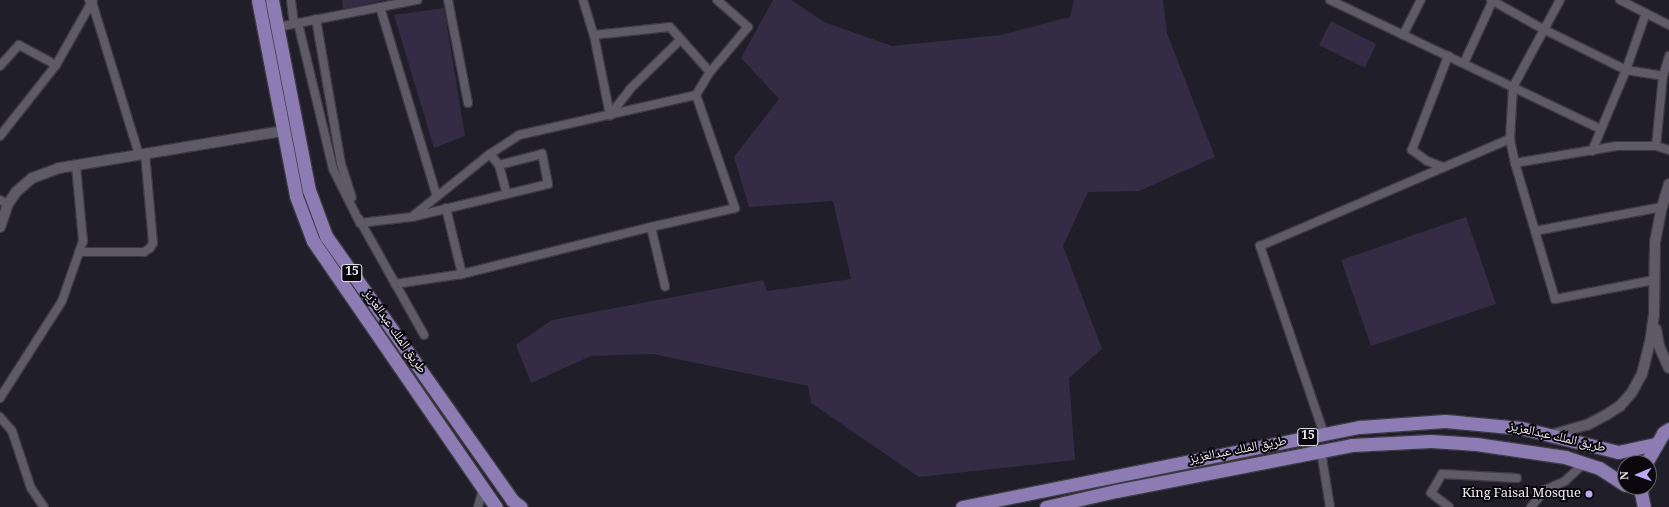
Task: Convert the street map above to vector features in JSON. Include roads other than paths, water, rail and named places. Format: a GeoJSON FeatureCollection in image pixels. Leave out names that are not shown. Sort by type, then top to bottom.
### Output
{"type":"FeatureCollection","features":[{"type":"Feature","properties":{"kind":"highway","name":"طريق الملك عبدالعزيز"},"geometry":{"type":"LineString","coordinates":[[258,0],[296,196],[313,241],[496,507]]}},
{"type":"Feature","properties":{"kind":"highway","name":"طريق الملك عبدالعزيز"},"geometry":{"type":"LineString","coordinates":[[272,0],[309,190],[326,236],[512,500],[521,507]]}},
{"type":"Feature","properties":{"kind":"highway","name":"طريق الملك عبدالعزيز"},"geometry":{"type":"LineString","coordinates":[[962,507],[1360,427],[1445,420],[1521,428],[1618,452],[1656,444]]}},
{"type":"Feature","properties":{"kind":"highway"},"geometry":{"type":"LineString","coordinates":[[1650,455],[1663,433],[1669,429]]}},
{"type":"Feature","properties":{"kind":"highway","name":"طريق الملك عبدالعزيز"},"geometry":{"type":"LineString","coordinates":[[1046,507],[1116,491],[1352,445],[1431,441],[1521,449],[1565,457],[1599,468],[1617,480]]}},
{"type":"Feature","properties":{"kind":"street"},"geometry":{"type":"LineString","coordinates":[[290,0],[333,169],[360,223],[424,335]]}},
{"type":"Feature","properties":{"kind":"street"},"geometry":{"type":"LineString","coordinates":[[278,27],[418,0]]}},
{"type":"Feature","properties":{"kind":"street"},"geometry":{"type":"LineString","coordinates":[[448,0],[468,103]]}},
{"type":"Feature","properties":{"kind":"street"},"geometry":{"type":"LineString","coordinates":[[582,0],[594,34],[610,115]]}},
{"type":"Feature","properties":{"kind":"street"},"geometry":{"type":"LineString","coordinates":[[412,217],[490,154],[519,135],[696,95],[710,72],[748,27],[717,0]]}},
{"type":"Feature","properties":{"kind":"street"},"geometry":{"type":"LineString","coordinates":[[1330,0],[1601,129]]}},
{"type":"Feature","properties":{"kind":"street"},"geometry":{"type":"LineString","coordinates":[[1403,34],[1421,0]]}},
{"type":"Feature","properties":{"kind":"street"},"geometry":{"type":"LineString","coordinates":[[1464,63],[1492,0],[1543,29],[1626,70],[1663,76]]}},
{"type":"Feature","properties":{"kind":"street"},"geometry":{"type":"LineString","coordinates":[[1560,0],[1513,87],[1510,139],[1515,162],[1555,299],[1654,280]]}},
{"type":"Feature","properties":{"kind":"street"},"geometry":{"type":"LineString","coordinates":[[1620,0],[1669,25]]}},
{"type":"Feature","properties":{"kind":"street"},"geometry":{"type":"LineString","coordinates":[[0,136],[56,64],[91,1]]}},
{"type":"Feature","properties":{"kind":"street"},"geometry":{"type":"LineString","coordinates":[[79,252],[144,252],[150,248],[153,243],[142,154],[91,1]]}},
{"type":"Feature","properties":{"kind":"street"},"geometry":{"type":"LineString","coordinates":[[380,7],[437,197]]}},
{"type":"Feature","properties":{"kind":"street"},"geometry":{"type":"LineString","coordinates":[[1592,151],[1626,70],[1646,13]]}},
{"type":"Feature","properties":{"kind":"street"},"geometry":{"type":"LineString","coordinates":[[316,19],[341,164],[360,223]]}},
{"type":"Feature","properties":{"kind":"street"},"geometry":{"type":"LineString","coordinates":[[594,34],[670,27],[710,72]]}},
{"type":"Feature","properties":{"kind":"street"},"geometry":{"type":"LineString","coordinates":[[610,115],[630,89],[681,39]]}},
{"type":"Feature","properties":{"kind":"street"},"geometry":{"type":"LineString","coordinates":[[0,66],[19,45],[56,64]]}},
{"type":"Feature","properties":{"kind":"street"},"geometry":{"type":"LineString","coordinates":[[1443,167],[1427,161],[1412,150],[1448,56]]}},
{"type":"Feature","properties":{"kind":"street"},"geometry":{"type":"LineString","coordinates":[[1656,146],[1663,76],[1669,56]]}},
{"type":"Feature","properties":{"kind":"street"},"geometry":{"type":"LineString","coordinates":[[395,284],[462,274],[651,227],[735,208],[696,95]]}},
{"type":"Feature","properties":{"kind":"street"},"geometry":{"type":"LineString","coordinates":[[0,227],[4,202],[32,178],[59,168],[283,131]]}},
{"type":"Feature","properties":{"kind":"street"},"geometry":{"type":"LineString","coordinates":[[1324,434],[1260,246],[1510,139]]}},
{"type":"Feature","properties":{"kind":"street"},"geometry":{"type":"LineString","coordinates":[[1515,162],[1617,146],[1656,146],[1669,150]]}},
{"type":"Feature","properties":{"kind":"street"},"geometry":{"type":"LineString","coordinates":[[490,154],[499,165],[507,194]]}},
{"type":"Feature","properties":{"kind":"street"},"geometry":{"type":"LineString","coordinates":[[360,223],[412,217],[548,184],[542,154],[499,165]]}},
{"type":"Feature","properties":{"kind":"street"},"geometry":{"type":"LineString","coordinates":[[0,398],[62,301],[83,240],[76,166]]}},
{"type":"Feature","properties":{"kind":"street"},"geometry":{"type":"LineString","coordinates":[[1669,184],[1662,207],[1655,242],[1654,280],[1654,315],[1658,346],[1669,368]]}},
{"type":"Feature","properties":{"kind":"street"},"geometry":{"type":"LineString","coordinates":[[1535,231],[1662,207]]}},
{"type":"Feature","properties":{"kind":"street"},"geometry":{"type":"LineString","coordinates":[[446,208],[462,274]]}},
{"type":"Feature","properties":{"kind":"street"},"geometry":{"type":"LineString","coordinates":[[651,227],[665,286]]}},
{"type":"Feature","properties":{"kind":"street"},"geometry":{"type":"LineString","coordinates":[[1551,435],[1587,425],[1620,406],[1632,392],[1644,366],[1650,343],[1654,315]]}},
{"type":"Feature","properties":{"kind":"street"},"geometry":{"type":"LineString","coordinates":[[0,417],[12,431],[31,488],[40,505]]}},
{"type":"Feature","properties":{"kind":"street"},"geometry":{"type":"LineString","coordinates":[[1321,451],[1330,507]]}},
{"type":"Feature","properties":{"kind":"street"},"geometry":{"type":"LineString","coordinates":[[1531,507],[1545,490],[1565,481],[1584,463]]}},
{"type":"Feature","properties":{"kind":"street"},"geometry":{"type":"LineString","coordinates":[[1449,507],[1431,493],[1442,474],[1517,478]]}},
{"type":"Feature","properties":{"kind":"street"},"geometry":{"type":"LineString","coordinates":[[478,507],[483,489]]}},
{"type":"Feature","properties":{"kind":"place","name":"King Faisal Mosque"},"geometry":{"type":"Point","coordinates":[1589,494]}}]}
